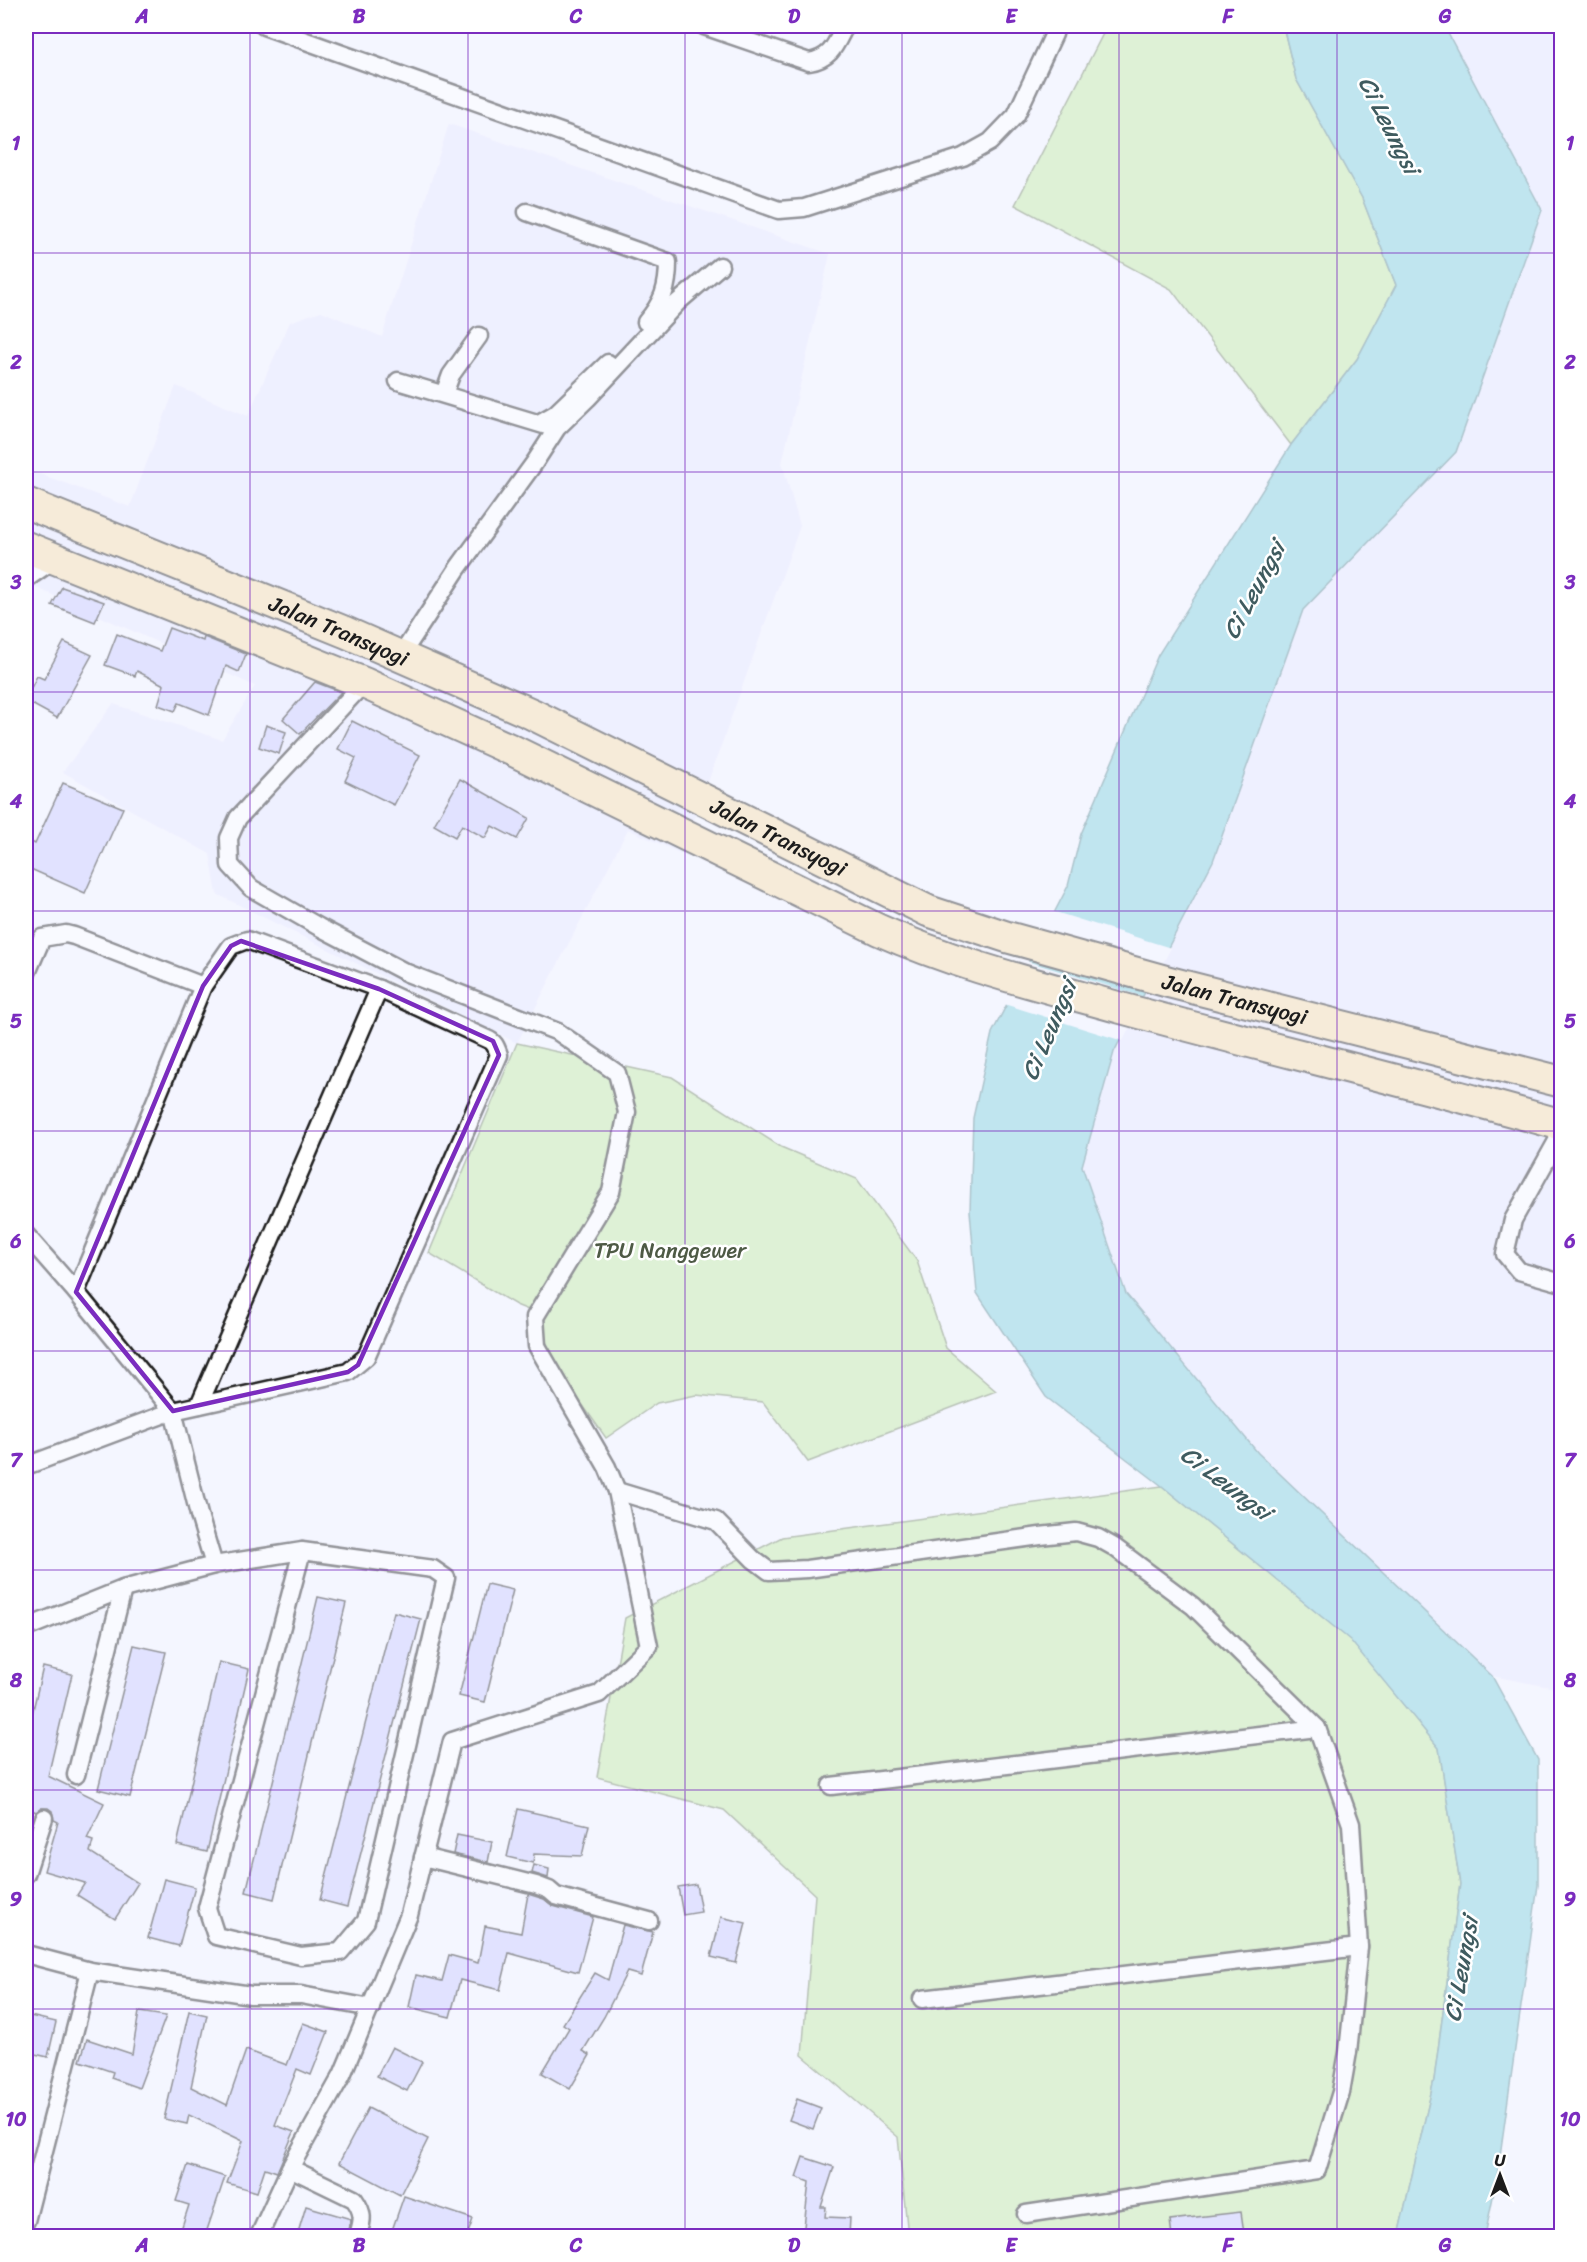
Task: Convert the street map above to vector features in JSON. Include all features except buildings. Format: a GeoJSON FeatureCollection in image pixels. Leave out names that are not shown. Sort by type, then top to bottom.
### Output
{"type":"FeatureCollection","features":[{"type":"Feature","properties":{"kind":"highway","name":"Jalan Transyogi"},"geometry":{"type":"LineString","coordinates":[[26,503],[345,632],[532,714],[928,911],[1007,937],[1169,982],[1562,1082]]}},
{"type":"Feature","properties":{"kind":"highway","name":"Jalan Transyogi"},"geometry":{"type":"LineString","coordinates":[[26,547],[364,683],[514,751],[923,950],[988,971],[1562,1125]]}},
{"type":"Feature","properties":{"kind":"street"},"geometry":{"type":"LineString","coordinates":[[264,26],[779,210],[804,208],[963,157],[990,142],[1016,115],[1056,26]]}},
{"type":"Feature","properties":{"kind":"street"},"geometry":{"type":"LineString","coordinates":[[704,26],[809,62],[829,55],[845,26]]}},
{"type":"Feature","properties":{"kind":"street"},"geometry":{"type":"LineString","coordinates":[[527,212],[668,262],[668,283],[659,307],[630,342],[555,414],[539,423]]}},
{"type":"Feature","properties":{"kind":"street"},"geometry":{"type":"LineString","coordinates":[[400,657],[458,568],[557,428],[678,302],[720,266]]}},
{"type":"Feature","properties":{"kind":"street"},"geometry":{"type":"LineString","coordinates":[[444,394],[451,375],[479,336]]}},
{"type":"Feature","properties":{"kind":"street"},"geometry":{"type":"LineString","coordinates":[[398,381],[557,428]]}},
{"type":"Feature","properties":{"kind":"street"},"geometry":{"type":"LineString","coordinates":[[26,579],[55,559]]}},
{"type":"Feature","properties":{"kind":"street"},"geometry":{"type":"LineString","coordinates":[[259,2236],[290,2168],[342,2075],[409,1915],[452,1741],[599,1694],[649,1646],[617,1491],[607,1467],[537,1346],[535,1317],[611,1192],[627,1112],[617,1073],[558,1032],[406,973],[329,932],[251,888],[230,865],[229,838],[238,818],[364,683]]}},
{"type":"Feature","properties":{"kind":"street"},"geometry":{"type":"LineString","coordinates":[[26,975],[42,938],[66,934],[203,986]]}},
{"type":"Feature","properties":{"kind":"street"},"geometry":{"type":"LineString","coordinates":[[26,1466],[173,1411],[348,1372],[366,1357],[499,1055],[493,1041],[379,989],[247,940],[231,946],[203,986],[76,1292]]}},
{"type":"Feature","properties":{"kind":"street"},"geometry":{"type":"LineString","coordinates":[[199,1405],[379,989]]}},
{"type":"Feature","properties":{"kind":"street"},"geometry":{"type":"LineString","coordinates":[[1562,1132],[1513,1220],[1505,1254],[1519,1271],[1562,1283]]}},
{"type":"Feature","properties":{"kind":"street"},"geometry":{"type":"LineString","coordinates":[[26,1235],[76,1292],[173,1411],[214,1565]]}},
{"type":"Feature","properties":{"kind":"street"},"geometry":{"type":"LineString","coordinates":[[617,1491],[716,1521],[753,1560],[768,1570],[807,1569],[1076,1532],[1098,1538],[1193,1606],[1317,1728],[1351,1824],[1359,1947],[1348,2052],[1341,2092],[1317,2170],[1026,2214]]}},
{"type":"Feature","properties":{"kind":"street"},"geometry":{"type":"LineString","coordinates":[[26,1628],[123,1589],[214,1565],[302,1551],[433,1569],[447,1578],[366,1921],[340,1952],[301,1956],[216,1936],[207,1908],[302,1551]]}},
{"type":"Feature","properties":{"kind":"street"},"geometry":{"type":"LineString","coordinates":[[76,1775],[123,1589]]}},
{"type":"Feature","properties":{"kind":"street"},"geometry":{"type":"LineString","coordinates":[[831,1786],[1317,1728]]}},
{"type":"Feature","properties":{"kind":"street"},"geometry":{"type":"LineString","coordinates":[[26,1874],[44,1818]]}},
{"type":"Feature","properties":{"kind":"street"},"geometry":{"type":"LineString","coordinates":[[423,1857],[536,1885],[549,1890],[556,1896],[649,1921]]}},
{"type":"Feature","properties":{"kind":"street"},"geometry":{"type":"LineString","coordinates":[[922,1999],[1359,1947]]}},
{"type":"Feature","properties":{"kind":"street"},"geometry":{"type":"LineString","coordinates":[[26,1954],[90,1971],[251,1995],[301,1995],[371,2008]]}},
{"type":"Feature","properties":{"kind":"street"},"geometry":{"type":"LineString","coordinates":[[26,2221],[90,1971]]}},
{"type":"Feature","properties":{"kind":"street"},"geometry":{"type":"LineString","coordinates":[[290,2168],[354,2199],[363,2217],[358,2235]]}},
{"type":"Feature","properties":{"kind":"highlighted area"},"geometry":{"type":"Polygon","coordinates":[[[241,941],[379,989],[493,1041],[499,1055],[358,1365],[348,1372],[173,1411],[76,1292],[203,986],[231,946],[241,941]]]}},
{"type":"Feature","properties":{"kind":"shaded area"},"geometry":{"type":"Polygon","coordinates":[[[1444,26],[1561,26],[1561,1689],[1487,1675],[1258,1453],[1126,1294],[1082,1166],[1114,1052],[1213,861],[1303,610],[1456,452],[1542,211],[1444,26]]]}},
{"type":"Feature","properties":{"kind":"shaded area"},"geometry":{"type":"Polygon","coordinates":[[[449,124],[830,254],[782,463],[800,526],[682,854],[628,829],[517,1043],[217,894],[210,854],[63,772],[113,704],[222,740],[255,686],[26,583],[26,469],[130,507],[176,386],[248,416],[290,322],[321,311],[382,337],[449,124]]]}},
{"type":"Feature","properties":{"kind":"green space"},"geometry":{"type":"Polygon","coordinates":[[[1107,26],[1283,26],[1296,79],[1362,198],[1396,285],[1357,359],[1291,445],[1171,289],[1015,205],[1107,26]]]}},
{"type":"Feature","properties":{"kind":"green space","name":"TPU Nanggewer"},"geometry":{"type":"Polygon","coordinates":[[[517,1043],[672,1077],[781,1147],[857,1179],[917,1261],[946,1348],[996,1391],[808,1462],[763,1402],[696,1395],[657,1403],[606,1438],[555,1366],[536,1313],[516,1305],[429,1253],[517,1043]]]}},
{"type":"Feature","properties":{"kind":"green space"},"geometry":{"type":"Polygon","coordinates":[[[1162,1486],[1351,1640],[1439,1748],[1460,1884],[1434,2080],[1398,2236],[908,2236],[898,2137],[802,2055],[815,1895],[724,1810],[597,1777],[625,1618],[782,1537],[1162,1486]]]}},
{"type":"Feature","properties":{"kind":"water","name":"Ci Leungsi"},"geometry":{"type":"Polygon","coordinates":[[[1283,26],[1444,26],[1542,210],[1456,452],[1303,610],[1213,861],[1114,1052],[1082,1166],[1126,1294],[1258,1453],[1492,1676],[1538,1760],[1538,1885],[1497,2177],[1485,2236],[1398,2236],[1434,2080],[1460,1884],[1439,1748],[1350,1640],[1162,1486],[1046,1397],[977,1293],[970,1211],[973,1118],[992,1033],[1068,886],[1081,834],[1158,655],[1291,445],[1357,359],[1396,285],[1362,198],[1296,79],[1283,26]]]}},
{"type":"Feature","properties":{"kind":"pier"},"geometry":{"type":"Polygon","coordinates":[[[1052,911],[1171,948],[1148,992],[1029,955],[1052,911]]]}},
{"type":"Feature","properties":{"kind":"pier"},"geometry":{"type":"Polygon","coordinates":[[[1026,961],[1145,997],[1123,1041],[1004,1004],[1026,961]]]}}]}
